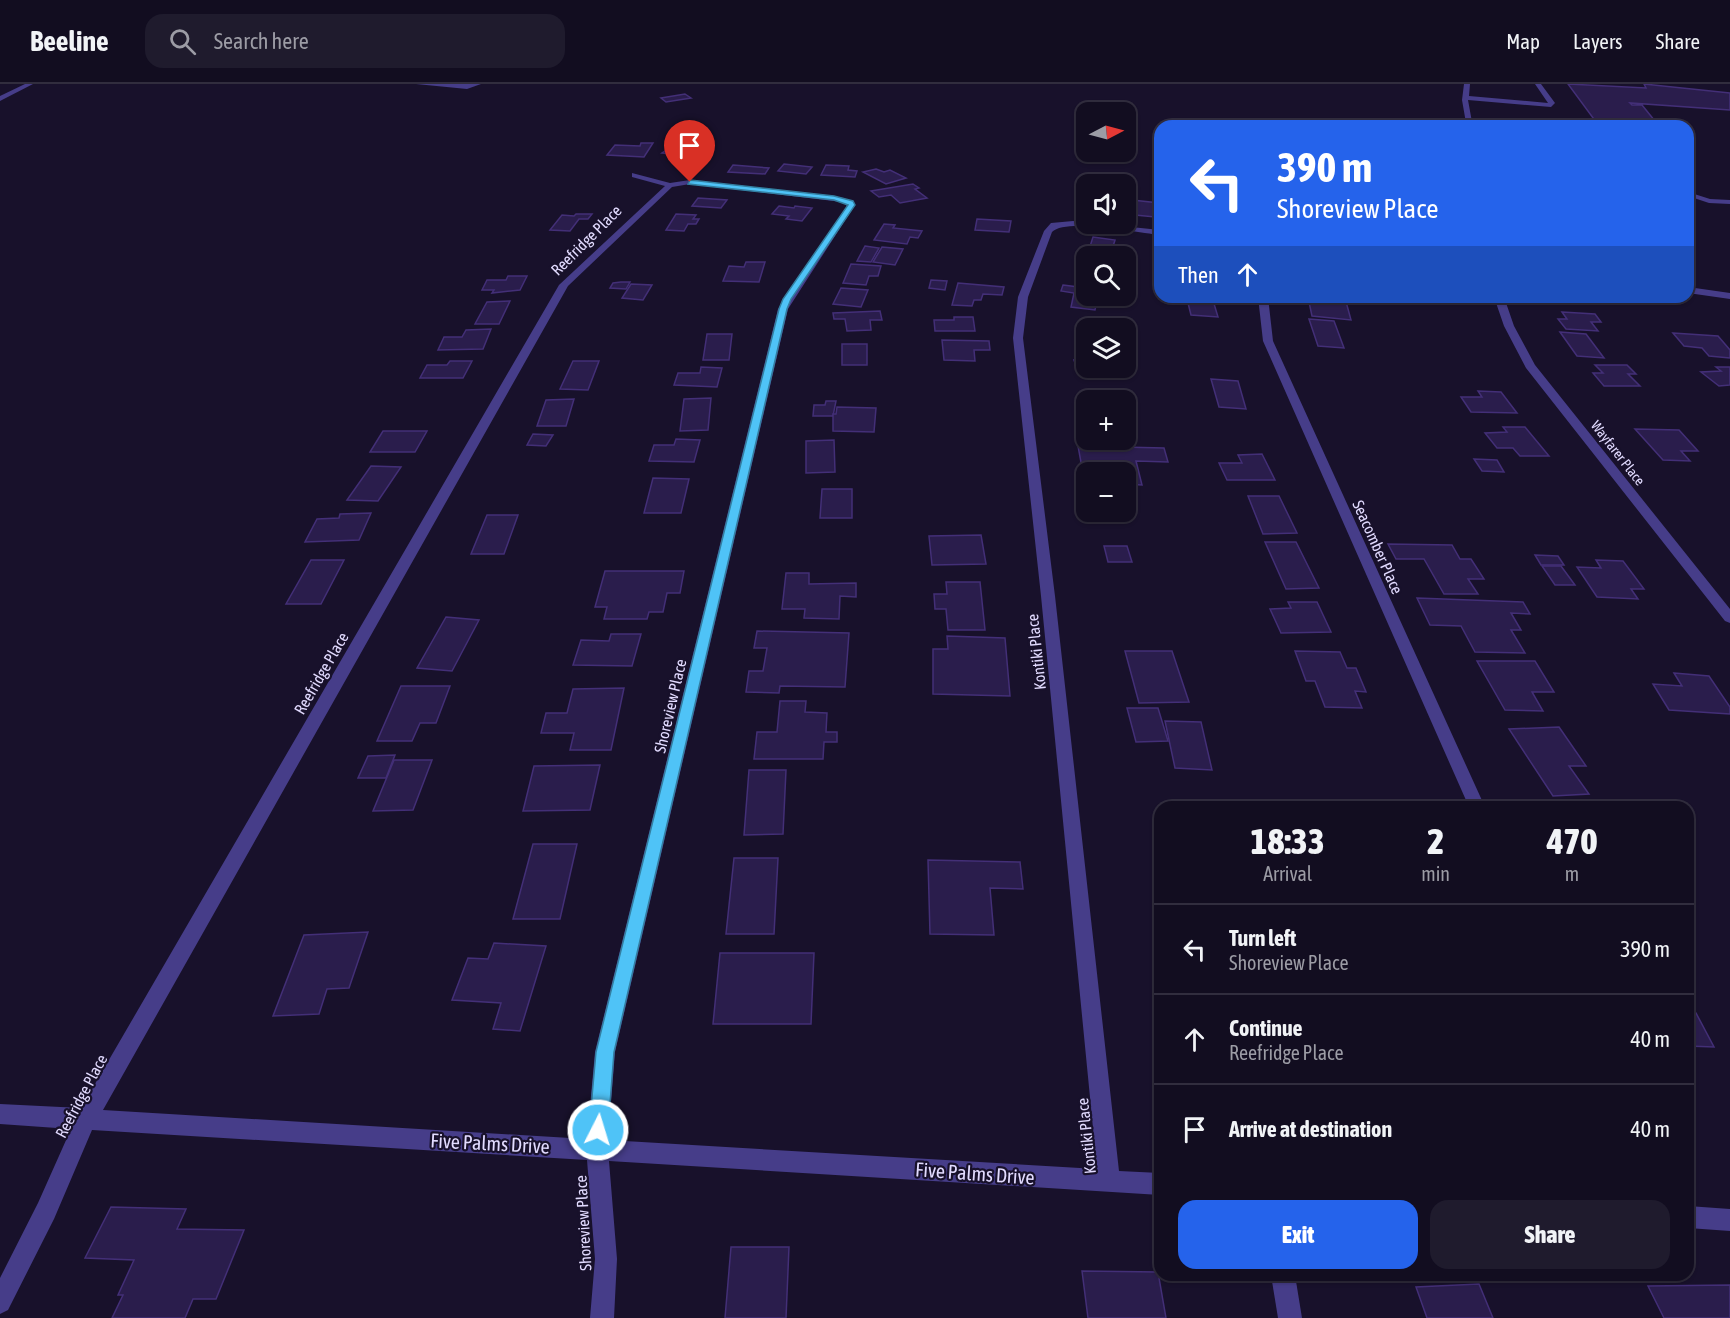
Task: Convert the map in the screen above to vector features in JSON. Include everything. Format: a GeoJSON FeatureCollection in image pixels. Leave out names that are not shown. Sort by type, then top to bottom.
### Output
{"type":"FeatureCollection","features":[{"type":"Feature","properties":{"kind":"street"},"geometry":{"type":"LineString","coordinates":[[0,99],[30,84]]}},
{"type":"Feature","properties":{"kind":"street"},"geometry":{"type":"LineString","coordinates":[[419,84],[467,87],[478,84]]}},
{"type":"Feature","properties":{"kind":"street"},"geometry":{"type":"LineString","coordinates":[[1467,84],[1465,99],[1468,120]]}},
{"type":"Feature","properties":{"kind":"street"},"geometry":{"type":"LineString","coordinates":[[1465,99],[1551,105],[1552,103],[1538,84]]}},
{"type":"Feature","properties":{"kind":"street"},"geometry":{"type":"LineString","coordinates":[[635,175],[670,185]]}},
{"type":"Feature","properties":{"kind":"street","name":"Shoreview Place"},"geometry":{"type":"LineString","coordinates":[[602,1318],[606,1259],[597,1150],[605,1052],[783,309],[787,299],[851,205],[850,202],[834,198],[772,191],[690,182],[670,185]]}},
{"type":"Feature","properties":{"kind":"street","name":"Reefridge Place"},"geometry":{"type":"LineString","coordinates":[[0,1302],[46,1211],[86,1120],[564,285],[670,185]]}},
{"type":"Feature","properties":{"kind":"street"},"geometry":{"type":"LineString","coordinates":[[1694,196],[1709,201]]}},
{"type":"Feature","properties":{"kind":"street"},"geometry":{"type":"LineString","coordinates":[[1694,200],[1730,202]]}},
{"type":"Feature","properties":{"kind":"street","name":"Kontiki Place"},"geometry":{"type":"LineString","coordinates":[[1109,1182],[1048,596],[1018,338],[1023,297],[1048,231],[1054,225],[1073,223],[1154,233]]}},
{"type":"Feature","properties":{"kind":"street"},"geometry":{"type":"LineString","coordinates":[[1694,291],[1730,296]]}},
{"type":"Feature","properties":{"kind":"street","name":"Seacomber Place"},"geometry":{"type":"LineString","coordinates":[[1264,303],[1268,341],[1474,801]]}},
{"type":"Feature","properties":{"kind":"street","name":"Wayfarer Place"},"geometry":{"type":"LineString","coordinates":[[1501,303],[1509,326],[1530,366],[1730,618]]}},
{"type":"Feature","properties":{"kind":"street","name":"Five Palms Drive"},"geometry":{"type":"LineString","coordinates":[[0,1114],[1154,1184]]}},
{"type":"Feature","properties":{"kind":"street"},"geometry":{"type":"LineString","coordinates":[[1694,1217],[1730,1220]]}},
{"type":"Feature","properties":{"kind":"street"},"geometry":{"type":"LineString","coordinates":[[1284,1281],[1290,1318]]}},
{"type":"Feature","properties":{"kind":"building"},"geometry":{"type":"Polygon","coordinates":[[[1568,84],[1646,88],[1644,84],[1730,93],[1730,110],[1630,103],[1642,105],[1654,120],[1595,120],[1568,84]]]}},
{"type":"Feature","properties":{"kind":"building"},"geometry":{"type":"Polygon","coordinates":[[[685,94],[691,98],[666,102],[661,98],[685,94]]]}},
{"type":"Feature","properties":{"kind":"building"},"geometry":{"type":"Polygon","coordinates":[[[641,143],[653,143],[644,157],[607,155],[615,145],[640,146],[641,143]]]}},
{"type":"Feature","properties":{"kind":"building"},"geometry":{"type":"Polygon","coordinates":[[[671,147],[700,148],[684,162],[672,160],[678,155],[662,153],[671,147]]]}},
{"type":"Feature","properties":{"kind":"building"},"geometry":{"type":"Polygon","coordinates":[[[784,164],[812,167],[806,174],[778,171],[784,164]]]}},
{"type":"Feature","properties":{"kind":"building"},"geometry":{"type":"Polygon","coordinates":[[[733,165],[769,168],[765,174],[728,172],[733,165]]]}},
{"type":"Feature","properties":{"kind":"building"},"geometry":{"type":"Polygon","coordinates":[[[826,165],[849,166],[848,170],[857,171],[855,177],[821,175],[826,165]]]}},
{"type":"Feature","properties":{"kind":"building"},"geometry":{"type":"Polygon","coordinates":[[[876,169],[884,172],[890,170],[906,178],[886,184],[863,172],[876,169]]]}},
{"type":"Feature","properties":{"kind":"building"},"geometry":{"type":"Polygon","coordinates":[[[913,184],[919,188],[915,189],[927,198],[900,203],[891,195],[879,197],[871,191],[913,184]]]}},
{"type":"Feature","properties":{"kind":"building"},"geometry":{"type":"Polygon","coordinates":[[[698,198],[727,200],[721,208],[692,206],[698,198]]]}},
{"type":"Feature","properties":{"kind":"building"},"geometry":{"type":"Polygon","coordinates":[[[1136,200],[1154,202],[1154,217],[1136,215],[1136,200]]]}},
{"type":"Feature","properties":{"kind":"building"},"geometry":{"type":"Polygon","coordinates":[[[779,206],[812,208],[802,221],[786,219],[789,216],[772,214],[779,206]]]}},
{"type":"Feature","properties":{"kind":"building"},"geometry":{"type":"Polygon","coordinates":[[[592,214],[588,219],[579,219],[570,231],[550,230],[562,215],[574,216],[592,214]]]}},
{"type":"Feature","properties":{"kind":"building"},"geometry":{"type":"Polygon","coordinates":[[[676,214],[696,215],[693,219],[699,219],[696,224],[688,224],[684,231],[666,230],[676,214]]]}},
{"type":"Feature","properties":{"kind":"building"},"geometry":{"type":"Polygon","coordinates":[[[977,219],[1011,221],[1009,232],[975,230],[977,219]]]}},
{"type":"Feature","properties":{"kind":"building"},"geometry":{"type":"Polygon","coordinates":[[[884,224],[895,225],[893,228],[922,231],[918,238],[910,237],[907,244],[874,240],[884,224]]]}},
{"type":"Feature","properties":{"kind":"building"},"geometry":{"type":"Polygon","coordinates":[[[1093,237],[1115,240],[1113,246],[1090,246],[1093,237]]]}},
{"type":"Feature","properties":{"kind":"building"},"geometry":{"type":"Polygon","coordinates":[[[865,246],[879,248],[871,262],[857,261],[865,246]]]}},
{"type":"Feature","properties":{"kind":"building"},"geometry":{"type":"Polygon","coordinates":[[[882,247],[903,249],[895,265],[873,262],[882,247]]]}},
{"type":"Feature","properties":{"kind":"building"},"geometry":{"type":"Polygon","coordinates":[[[746,262],[765,262],[759,282],[723,281],[729,266],[744,267],[746,262]]]}},
{"type":"Feature","properties":{"kind":"building"},"geometry":{"type":"Polygon","coordinates":[[[851,264],[881,266],[878,276],[869,276],[866,285],[843,283],[851,264]]]}},
{"type":"Feature","properties":{"kind":"building"},"geometry":{"type":"Polygon","coordinates":[[[508,276],[527,276],[520,290],[492,293],[494,290],[482,290],[487,280],[506,280],[508,276]]]}},
{"type":"Feature","properties":{"kind":"building"},"geometry":{"type":"Polygon","coordinates":[[[931,280],[947,281],[945,290],[929,288],[931,280]]]}},
{"type":"Feature","properties":{"kind":"building"},"geometry":{"type":"Polygon","coordinates":[[[630,282],[626,289],[610,288],[613,283],[630,282]]]}},
{"type":"Feature","properties":{"kind":"building"},"geometry":{"type":"Polygon","coordinates":[[[958,283],[1004,287],[1002,295],[983,294],[981,300],[974,300],[972,306],[952,305],[958,283]]]}},
{"type":"Feature","properties":{"kind":"building"},"geometry":{"type":"Polygon","coordinates":[[[631,284],[652,285],[643,300],[622,298],[631,284]]]}},
{"type":"Feature","properties":{"kind":"building"},"geometry":{"type":"Polygon","coordinates":[[[1063,285],[1076,287],[1076,306],[1096,306],[1095,310],[1071,307],[1074,293],[1061,291],[1063,285]]]}},
{"type":"Feature","properties":{"kind":"building"},"geometry":{"type":"Polygon","coordinates":[[[841,288],[868,290],[861,307],[833,304],[841,288]]]}},
{"type":"Feature","properties":{"kind":"building"},"geometry":{"type":"Polygon","coordinates":[[[510,301],[499,324],[475,324],[487,302],[510,301]]]}},
{"type":"Feature","properties":{"kind":"building"},"geometry":{"type":"Polygon","coordinates":[[[1188,303],[1214,303],[1218,317],[1191,315],[1188,303]]]}},
{"type":"Feature","properties":{"kind":"building"},"geometry":{"type":"Polygon","coordinates":[[[1309,303],[1346,303],[1351,320],[1312,316],[1309,303]]]}},
{"type":"Feature","properties":{"kind":"building"},"geometry":{"type":"Polygon","coordinates":[[[880,311],[882,320],[870,320],[871,330],[847,331],[845,319],[834,319],[833,313],[880,311]]]}},
{"type":"Feature","properties":{"kind":"building"},"geometry":{"type":"Polygon","coordinates":[[[1562,312],[1595,314],[1601,322],[1591,322],[1598,331],[1566,329],[1558,319],[1567,319],[1562,312]]]}},
{"type":"Feature","properties":{"kind":"building"},"geometry":{"type":"Polygon","coordinates":[[[954,317],[973,317],[975,331],[935,331],[934,320],[954,320],[954,317]]]}},
{"type":"Feature","properties":{"kind":"building"},"geometry":{"type":"Polygon","coordinates":[[[1309,319],[1334,321],[1344,348],[1318,346],[1309,319]]]}},
{"type":"Feature","properties":{"kind":"building"},"geometry":{"type":"Polygon","coordinates":[[[491,329],[483,349],[438,350],[444,337],[462,337],[466,330],[491,329]]]}},
{"type":"Feature","properties":{"kind":"building"},"geometry":{"type":"Polygon","coordinates":[[[1560,332],[1586,334],[1604,358],[1577,356],[1560,332]]]}},
{"type":"Feature","properties":{"kind":"building"},"geometry":{"type":"Polygon","coordinates":[[[1673,333],[1718,336],[1730,350],[1730,358],[1709,356],[1702,348],[1684,346],[1673,333]]]}},
{"type":"Feature","properties":{"kind":"building"},"geometry":{"type":"Polygon","coordinates":[[[707,334],[732,334],[729,360],[703,360],[707,334]]]}},
{"type":"Feature","properties":{"kind":"building"},"geometry":{"type":"Polygon","coordinates":[[[942,340],[989,341],[990,350],[974,350],[975,361],[944,360],[942,340]]]}},
{"type":"Feature","properties":{"kind":"building"},"geometry":{"type":"Polygon","coordinates":[[[842,344],[867,344],[867,365],[842,365],[842,344]]]}},
{"type":"Feature","properties":{"kind":"building"},"geometry":{"type":"Polygon","coordinates":[[[450,361],[472,361],[463,378],[420,378],[427,365],[447,365],[450,361]]]}},
{"type":"Feature","properties":{"kind":"building"},"geometry":{"type":"Polygon","coordinates":[[[573,361],[599,361],[588,390],[560,389],[573,361]]]}},
{"type":"Feature","properties":{"kind":"building"},"geometry":{"type":"Polygon","coordinates":[[[1595,365],[1627,365],[1636,374],[1628,374],[1640,386],[1604,386],[1593,373],[1603,373],[1595,365]]]}},
{"type":"Feature","properties":{"kind":"building"},"geometry":{"type":"Polygon","coordinates":[[[701,367],[722,368],[717,387],[674,385],[678,373],[700,373],[701,367]]]}},
{"type":"Feature","properties":{"kind":"building"},"geometry":{"type":"Polygon","coordinates":[[[1716,367],[1730,367],[1730,385],[1719,386],[1701,372],[1721,371],[1716,367]]]}},
{"type":"Feature","properties":{"kind":"building"},"geometry":{"type":"Polygon","coordinates":[[[1211,379],[1238,381],[1246,409],[1219,407],[1211,379]]]}},
{"type":"Feature","properties":{"kind":"building"},"geometry":{"type":"Polygon","coordinates":[[[1478,391],[1501,392],[1517,413],[1471,412],[1461,397],[1482,397],[1478,391]]]}},
{"type":"Feature","properties":{"kind":"building"},"geometry":{"type":"Polygon","coordinates":[[[711,398],[708,430],[680,431],[684,399],[711,398]]]}},
{"type":"Feature","properties":{"kind":"building"},"geometry":{"type":"Polygon","coordinates":[[[574,399],[566,426],[537,426],[546,400],[574,399]]]}},
{"type":"Feature","properties":{"kind":"building"},"geometry":{"type":"Polygon","coordinates":[[[826,401],[836,401],[833,416],[813,416],[814,405],[825,405],[826,401]]]}},
{"type":"Feature","properties":{"kind":"building"},"geometry":{"type":"Polygon","coordinates":[[[837,407],[876,408],[874,432],[833,431],[833,414],[836,414],[837,407]]]}},
{"type":"Feature","properties":{"kind":"building"},"geometry":{"type":"Polygon","coordinates":[[[1503,427],[1525,427],[1549,456],[1520,456],[1513,448],[1497,448],[1485,433],[1507,432],[1503,427]]]}},
{"type":"Feature","properties":{"kind":"building"},"geometry":{"type":"Polygon","coordinates":[[[1635,429],[1679,430],[1698,451],[1681,451],[1690,461],[1663,460],[1635,429]]]}},
{"type":"Feature","properties":{"kind":"building"},"geometry":{"type":"Polygon","coordinates":[[[383,431],[427,431],[415,452],[370,452],[383,431]]]}},
{"type":"Feature","properties":{"kind":"building"},"geometry":{"type":"Polygon","coordinates":[[[533,434],[553,435],[546,446],[527,445],[533,434]]]}},
{"type":"Feature","properties":{"kind":"building"},"geometry":{"type":"Polygon","coordinates":[[[676,439],[700,440],[694,462],[649,461],[654,445],[674,445],[676,439]]]}},
{"type":"Feature","properties":{"kind":"building"},"geometry":{"type":"Polygon","coordinates":[[[834,440],[835,472],[806,473],[806,441],[834,440]]]}},
{"type":"Feature","properties":{"kind":"building"},"geometry":{"type":"Polygon","coordinates":[[[1136,447],[1164,448],[1168,462],[1136,461],[1142,485],[1136,485],[1136,462],[1081,462],[1079,450],[1136,450],[1136,447]]]}},
{"type":"Feature","properties":{"kind":"building"},"geometry":{"type":"Polygon","coordinates":[[[1262,454],[1275,480],[1227,480],[1219,463],[1242,463],[1238,455],[1262,454]]]}},
{"type":"Feature","properties":{"kind":"building"},"geometry":{"type":"Polygon","coordinates":[[[1474,459],[1497,460],[1504,472],[1482,471],[1474,459]]]}},
{"type":"Feature","properties":{"kind":"building"},"geometry":{"type":"Polygon","coordinates":[[[371,466],[401,467],[378,501],[347,500],[371,466]]]}},
{"type":"Feature","properties":{"kind":"building"},"geometry":{"type":"Polygon","coordinates":[[[653,478],[689,479],[681,513],[644,513],[653,478]]]}},
{"type":"Feature","properties":{"kind":"building"},"geometry":{"type":"Polygon","coordinates":[[[822,489],[852,489],[852,518],[820,518],[822,489]]]}},
{"type":"Feature","properties":{"kind":"building"},"geometry":{"type":"Polygon","coordinates":[[[1248,496],[1279,496],[1297,533],[1263,534],[1248,496]]]}},
{"type":"Feature","properties":{"kind":"building"},"geometry":{"type":"Polygon","coordinates":[[[371,513],[359,540],[305,542],[317,519],[339,518],[340,514],[371,513]]]}},
{"type":"Feature","properties":{"kind":"building"},"geometry":{"type":"Polygon","coordinates":[[[487,515],[518,515],[504,554],[471,554],[487,515]]]}},
{"type":"Feature","properties":{"kind":"building"},"geometry":{"type":"Polygon","coordinates":[[[981,535],[986,564],[932,565],[929,536],[981,535]]]}},
{"type":"Feature","properties":{"kind":"building"},"geometry":{"type":"Polygon","coordinates":[[[1265,542],[1296,542],[1319,588],[1286,589],[1265,542]]]}},
{"type":"Feature","properties":{"kind":"building"},"geometry":{"type":"Polygon","coordinates":[[[1388,544],[1452,545],[1460,559],[1471,559],[1484,579],[1468,579],[1478,594],[1444,594],[1424,559],[1396,559],[1388,544]]]}},
{"type":"Feature","properties":{"kind":"building"},"geometry":{"type":"Polygon","coordinates":[[[1104,546],[1127,546],[1132,562],[1108,562],[1104,546]]]}},
{"type":"Feature","properties":{"kind":"building"},"geometry":{"type":"Polygon","coordinates":[[[1535,555],[1558,556],[1564,565],[1541,565],[1535,555]]]}},
{"type":"Feature","properties":{"kind":"building"},"geometry":{"type":"Polygon","coordinates":[[[311,560],[344,560],[321,604],[286,604],[311,560]]]}},
{"type":"Feature","properties":{"kind":"building"},"geometry":{"type":"Polygon","coordinates":[[[1596,560],[1623,561],[1644,589],[1631,589],[1638,599],[1597,597],[1577,567],[1601,568],[1596,560]]]}},
{"type":"Feature","properties":{"kind":"building"},"geometry":{"type":"Polygon","coordinates":[[[1542,566],[1561,566],[1575,585],[1555,585],[1542,566]]]}},
{"type":"Feature","properties":{"kind":"building"},"geometry":{"type":"Polygon","coordinates":[[[605,571],[684,571],[680,593],[667,593],[663,612],[649,612],[647,619],[604,619],[607,607],[595,607],[605,571]]]}},
{"type":"Feature","properties":{"kind":"building"},"geometry":{"type":"Polygon","coordinates":[[[786,573],[809,573],[809,584],[856,583],[856,597],[840,596],[839,619],[804,618],[805,609],[782,609],[786,573]]]}},
{"type":"Feature","properties":{"kind":"building"},"geometry":{"type":"Polygon","coordinates":[[[946,582],[980,582],[985,630],[948,630],[946,609],[935,609],[934,594],[947,594],[946,582]]]}},
{"type":"Feature","properties":{"kind":"building"},"geometry":{"type":"Polygon","coordinates":[[[1417,598],[1523,602],[1530,614],[1511,613],[1521,630],[1511,630],[1525,653],[1475,652],[1461,626],[1430,625],[1417,598]]]}},
{"type":"Feature","properties":{"kind":"building"},"geometry":{"type":"Polygon","coordinates":[[[1288,602],[1317,602],[1331,632],[1281,633],[1270,609],[1291,608],[1288,602]]]}},
{"type":"Feature","properties":{"kind":"building"},"geometry":{"type":"Polygon","coordinates":[[[446,617],[479,620],[452,671],[417,668],[446,617]]]}},
{"type":"Feature","properties":{"kind":"building"},"geometry":{"type":"Polygon","coordinates":[[[757,631],[849,633],[845,687],[780,686],[779,693],[746,692],[749,671],[763,671],[767,648],[754,648],[757,631]]]}},
{"type":"Feature","properties":{"kind":"building"},"geometry":{"type":"Polygon","coordinates":[[[611,634],[641,634],[632,666],[573,665],[581,640],[609,641],[611,634]]]}},
{"type":"Feature","properties":{"kind":"building"},"geometry":{"type":"Polygon","coordinates":[[[947,636],[1005,638],[1010,696],[933,694],[933,649],[948,649],[947,636]]]}},
{"type":"Feature","properties":{"kind":"building"},"geometry":{"type":"Polygon","coordinates":[[[1125,651],[1172,651],[1189,702],[1139,703],[1125,651]]]}},
{"type":"Feature","properties":{"kind":"building"},"geometry":{"type":"Polygon","coordinates":[[[1295,651],[1340,652],[1347,668],[1356,668],[1366,692],[1355,691],[1362,708],[1325,707],[1315,681],[1306,681],[1295,651]]]}},
{"type":"Feature","properties":{"kind":"building"},"geometry":{"type":"Polygon","coordinates":[[[1477,661],[1535,661],[1554,692],[1532,692],[1543,711],[1505,710],[1477,661]]]}},
{"type":"Feature","properties":{"kind":"building"},"geometry":{"type":"Polygon","coordinates":[[[1674,673],[1709,676],[1730,707],[1730,714],[1669,710],[1653,684],[1682,686],[1674,673]]]}},
{"type":"Feature","properties":{"kind":"building"},"geometry":{"type":"Polygon","coordinates":[[[401,686],[450,686],[436,723],[420,723],[412,741],[377,741],[401,686]]]}},
{"type":"Feature","properties":{"kind":"building"},"geometry":{"type":"Polygon","coordinates":[[[624,688],[611,750],[570,750],[574,733],[541,733],[546,713],[567,713],[573,689],[624,688]]]}},
{"type":"Feature","properties":{"kind":"building"},"geometry":{"type":"Polygon","coordinates":[[[780,701],[806,701],[805,712],[827,713],[826,732],[837,732],[837,742],[824,742],[823,759],[754,759],[757,732],[777,732],[780,701]]]}},
{"type":"Feature","properties":{"kind":"building"},"geometry":{"type":"Polygon","coordinates":[[[1127,708],[1158,708],[1168,741],[1136,742],[1127,708]]]}},
{"type":"Feature","properties":{"kind":"building"},"geometry":{"type":"Polygon","coordinates":[[[1165,721],[1201,722],[1212,770],[1175,768],[1165,721]]]}},
{"type":"Feature","properties":{"kind":"building"},"geometry":{"type":"Polygon","coordinates":[[[1559,727],[1586,766],[1569,766],[1589,794],[1553,796],[1509,729],[1559,727]]]}},
{"type":"Feature","properties":{"kind":"building"},"geometry":{"type":"Polygon","coordinates":[[[395,755],[386,778],[358,778],[368,756],[395,755]]]}},
{"type":"Feature","properties":{"kind":"building"},"geometry":{"type":"Polygon","coordinates":[[[394,760],[432,760],[413,810],[373,811],[394,760]]]}},
{"type":"Feature","properties":{"kind":"building"},"geometry":{"type":"Polygon","coordinates":[[[600,765],[590,810],[523,811],[534,766],[600,765]]]}},
{"type":"Feature","properties":{"kind":"building"},"geometry":{"type":"Polygon","coordinates":[[[749,770],[786,770],[783,834],[744,835],[749,770]]]}},
{"type":"Feature","properties":{"kind":"building"},"geometry":{"type":"Polygon","coordinates":[[[533,844],[577,844],[560,919],[513,919],[533,844]]]}},
{"type":"Feature","properties":{"kind":"building"},"geometry":{"type":"Polygon","coordinates":[[[734,858],[778,858],[774,934],[726,934],[734,858]]]}},
{"type":"Feature","properties":{"kind":"building"},"geometry":{"type":"Polygon","coordinates":[[[928,860],[1020,862],[1023,889],[990,888],[994,935],[930,934],[928,860]]]}},
{"type":"Feature","properties":{"kind":"building"},"geometry":{"type":"Polygon","coordinates":[[[368,932],[349,988],[327,989],[319,1014],[273,1016],[304,935],[368,932]]]}},
{"type":"Feature","properties":{"kind":"building"},"geometry":{"type":"Polygon","coordinates":[[[494,943],[546,946],[520,1031],[493,1029],[501,1003],[452,1000],[468,958],[488,959],[494,943]]]}},
{"type":"Feature","properties":{"kind":"building"},"geometry":{"type":"Polygon","coordinates":[[[720,953],[814,953],[811,1024],[713,1024],[720,953]]]}},
{"type":"Feature","properties":{"kind":"building"},"geometry":{"type":"Polygon","coordinates":[[[1694,1013],[1696,1013],[1714,1047],[1694,1046],[1694,1013]]]}},
{"type":"Feature","properties":{"kind":"building"},"geometry":{"type":"Polygon","coordinates":[[[111,1207],[186,1209],[177,1229],[244,1230],[216,1299],[193,1299],[185,1318],[112,1318],[123,1295],[118,1295],[134,1260],[85,1258],[111,1207]]]}},
{"type":"Feature","properties":{"kind":"building"},"geometry":{"type":"Polygon","coordinates":[[[731,1247],[789,1247],[786,1318],[725,1318],[731,1247]]]}},
{"type":"Feature","properties":{"kind":"building"},"geometry":{"type":"Polygon","coordinates":[[[1082,1271],[1154,1272],[1154,1281],[1160,1281],[1166,1318],[1088,1318],[1082,1271]]]}},
{"type":"Feature","properties":{"kind":"building"},"geometry":{"type":"Polygon","coordinates":[[[1479,1284],[1493,1318],[1427,1318],[1416,1287],[1479,1284]]]}},
{"type":"Feature","properties":{"kind":"building"},"geometry":{"type":"Polygon","coordinates":[[[1730,1285],[1730,1318],[1664,1318],[1648,1286],[1730,1285]]]}},
{"type":"Feature","properties":{"kind":"route"},"geometry":{"type":"LineString","coordinates":[[598,1130],[605,1052],[783,309],[787,299],[851,205],[850,202],[834,198],[690,182]]}}]}
